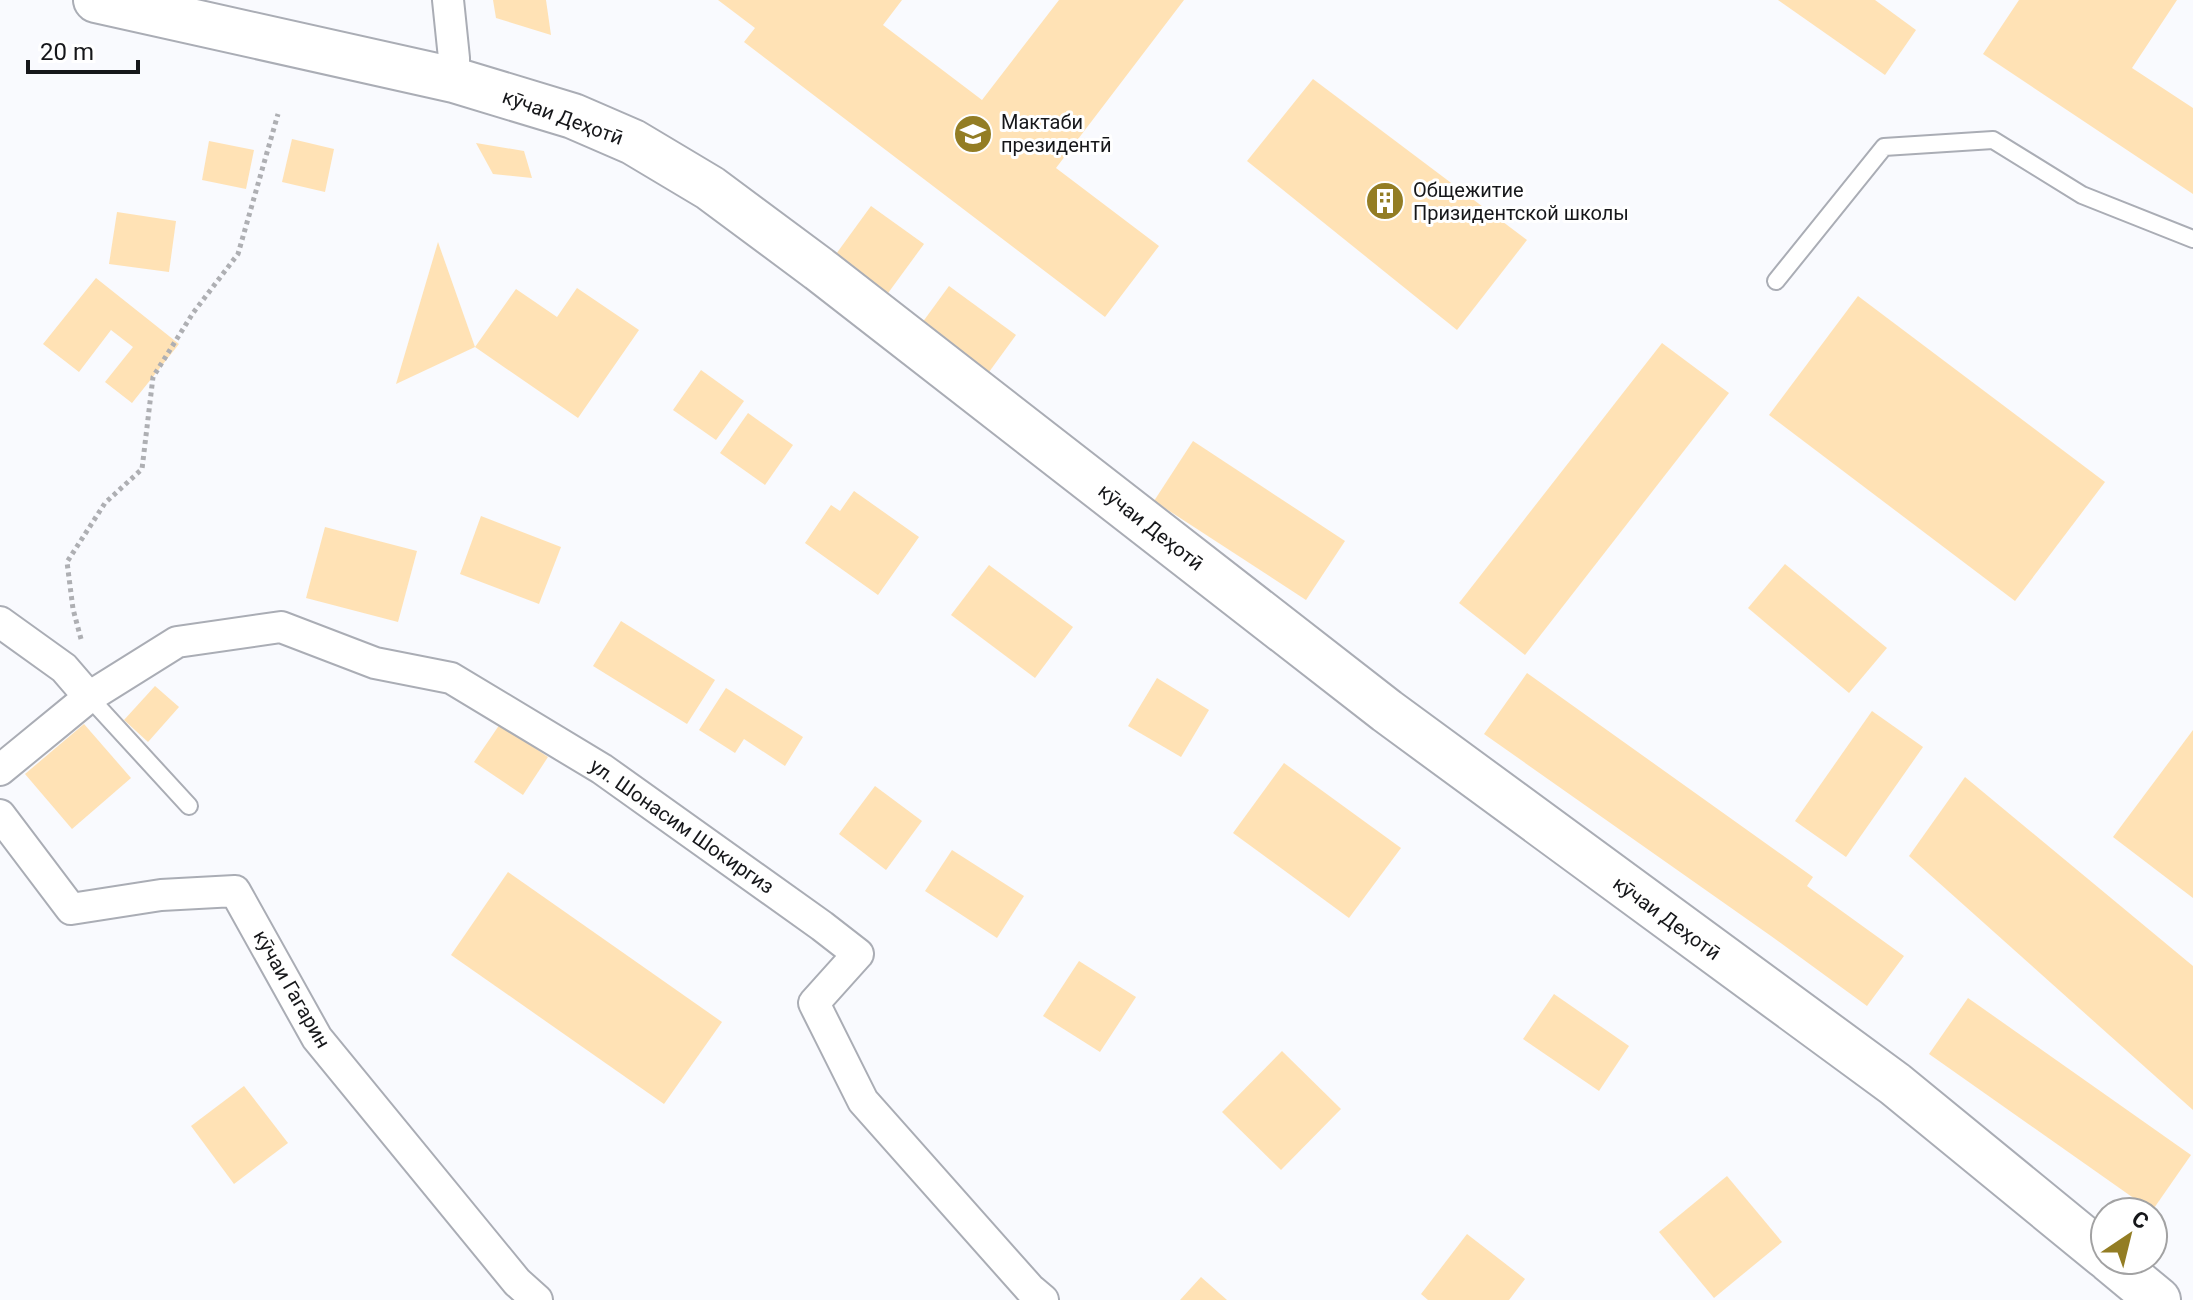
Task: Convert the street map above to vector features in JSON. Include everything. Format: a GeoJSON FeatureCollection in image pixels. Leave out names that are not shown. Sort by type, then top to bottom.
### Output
{"type":"FeatureCollection","features":[{"type":"Feature","properties":{"kind":"main road","name":"кӯчаи Деҳотӣ"},"geometry":{"type":"LineString","coordinates":[[96,0],[454,80],[573,116],[633,142],[710,188],[819,269],[1387,711],[1895,1084],[2089,1243]]}},
{"type":"Feature","properties":{"kind":"main road","name":"кӯчаи Деҳотӣ"},"geometry":{"type":"LineString","coordinates":[[2129,1276],[2158,1300]]}},
{"type":"Feature","properties":{"kind":"street"},"geometry":{"type":"LineString","coordinates":[[448,0],[454,80]]}},
{"type":"Feature","properties":{"kind":"street"},"geometry":{"type":"LineString","coordinates":[[0,622],[100,690],[0,770]]}},
{"type":"Feature","properties":{"kind":"street","name":"ул. Шонасим Шокиргиз"},"geometry":{"type":"LineString","coordinates":[[100,690],[177,642],[281,627],[375,663],[451,678],[602,769],[858,954],[814,1003],[863,1101],[1043,1300]]}},
{"type":"Feature","properties":{"kind":"street","name":"кӯчаи Гагарин"},"geometry":{"type":"LineString","coordinates":[[0,815],[71,909],[161,895],[235,891],[317,1038],[517,1282],[537,1300]]}},
{"type":"Feature","properties":{"kind":"lane"},"geometry":{"type":"LineString","coordinates":[[1776,281],[1884,147],[1993,140],[2082,195],[2193,239]]}},
{"type":"Feature","properties":{"kind":"lane"},"geometry":{"type":"LineString","coordinates":[[100,690],[189,806]]}},
{"type":"Feature","properties":{"kind":"path"},"geometry":{"type":"LineString","coordinates":[[100,690],[85,655],[73,609],[67,562],[105,503],[142,469],[153,377],[193,313],[238,254],[278,114]]}},
{"type":"Feature","properties":{"kind":"building"},"geometry":{"type":"Polygon","coordinates":[[[493,0],[546,0],[551,35],[496,18],[493,0]]]}},
{"type":"Feature","properties":{"kind":"building","name":"Мактаби президентӣ"},"geometry":{"type":"Polygon","coordinates":[[[718,0],[902,0],[883,25],[982,100],[1059,0],[1184,0],[1056,168],[1159,246],[1105,317],[744,42],[755,28],[718,0]]]}},
{"type":"Feature","properties":{"kind":"building"},"geometry":{"type":"Polygon","coordinates":[[[1778,0],[1875,0],[1916,30],[1885,75],[1778,0]]]}},
{"type":"Feature","properties":{"kind":"building"},"geometry":{"type":"Polygon","coordinates":[[[2019,0],[2177,0],[2132,68],[2193,108],[2193,194],[1983,54],[2019,0]]]}},
{"type":"Feature","properties":{"kind":"building","name":"Общежитие Призидентской школы"},"geometry":{"type":"Polygon","coordinates":[[[1313,79],[1527,240],[1457,330],[1247,161],[1313,79]]]}},
{"type":"Feature","properties":{"kind":"building"},"geometry":{"type":"Polygon","coordinates":[[[292,139],[334,149],[325,192],[282,182],[292,139]]]}},
{"type":"Feature","properties":{"kind":"building"},"geometry":{"type":"Polygon","coordinates":[[[209,141],[254,150],[246,189],[202,180],[209,141]]]}},
{"type":"Feature","properties":{"kind":"building"},"geometry":{"type":"Polygon","coordinates":[[[476,143],[524,151],[532,178],[493,174],[476,143]]]}},
{"type":"Feature","properties":{"kind":"building"},"geometry":{"type":"Polygon","coordinates":[[[871,206],[924,244],[883,300],[831,261],[871,206]]]}},
{"type":"Feature","properties":{"kind":"building"},"geometry":{"type":"Polygon","coordinates":[[[117,212],[176,221],[169,272],[109,264],[117,212]]]}},
{"type":"Feature","properties":{"kind":"building"},"geometry":{"type":"Polygon","coordinates":[[[438,242],[475,347],[396,384],[438,242]]]}},
{"type":"Feature","properties":{"kind":"building"},"geometry":{"type":"Polygon","coordinates":[[[96,278],[179,344],[132,403],[105,382],[133,347],[111,330],[79,372],[43,344],[96,278]]]}},
{"type":"Feature","properties":{"kind":"building"},"geometry":{"type":"Polygon","coordinates":[[[949,286],[1016,335],[981,383],[914,334],[949,286]]]}},
{"type":"Feature","properties":{"kind":"building"},"geometry":{"type":"Polygon","coordinates":[[[577,288],[639,330],[578,418],[475,347],[516,289],[557,317],[577,288]]]}},
{"type":"Feature","properties":{"kind":"building"},"geometry":{"type":"Polygon","coordinates":[[[1858,296],[2105,482],[2015,601],[1769,415],[1858,296]]]}},
{"type":"Feature","properties":{"kind":"building"},"geometry":{"type":"Polygon","coordinates":[[[1662,343],[1729,393],[1525,655],[1459,603],[1662,343]]]}},
{"type":"Feature","properties":{"kind":"building"},"geometry":{"type":"Polygon","coordinates":[[[701,370],[744,401],[716,440],[673,410],[701,370]]]}},
{"type":"Feature","properties":{"kind":"building"},"geometry":{"type":"Polygon","coordinates":[[[748,413],[793,445],[765,485],[720,453],[748,413]]]}},
{"type":"Feature","properties":{"kind":"building"},"geometry":{"type":"Polygon","coordinates":[[[1193,441],[1345,541],[1306,600],[1154,501],[1193,441]]]}},
{"type":"Feature","properties":{"kind":"building"},"geometry":{"type":"Polygon","coordinates":[[[854,491],[919,537],[878,595],[805,543],[831,505],[840,511],[854,491]]]}},
{"type":"Feature","properties":{"kind":"building"},"geometry":{"type":"Polygon","coordinates":[[[481,516],[561,547],[539,604],[460,574],[481,516]]]}},
{"type":"Feature","properties":{"kind":"building"},"geometry":{"type":"Polygon","coordinates":[[[325,527],[417,551],[398,622],[306,598],[325,527]]]}},
{"type":"Feature","properties":{"kind":"building"},"geometry":{"type":"Polygon","coordinates":[[[1785,564],[1887,648],[1849,693],[1748,608],[1785,564]]]}},
{"type":"Feature","properties":{"kind":"building"},"geometry":{"type":"Polygon","coordinates":[[[989,565],[1073,627],[1035,678],[951,615],[989,565]]]}},
{"type":"Feature","properties":{"kind":"building"},"geometry":{"type":"Polygon","coordinates":[[[621,621],[715,680],[687,724],[593,666],[621,621]]]}},
{"type":"Feature","properties":{"kind":"building"},"geometry":{"type":"Polygon","coordinates":[[[1527,673],[1813,877],[1807,886],[1904,956],[1867,1006],[1484,734],[1527,673]]]}},
{"type":"Feature","properties":{"kind":"building"},"geometry":{"type":"Polygon","coordinates":[[[1157,678],[1209,710],[1181,757],[1128,726],[1157,678]]]}},
{"type":"Feature","properties":{"kind":"building"},"geometry":{"type":"Polygon","coordinates":[[[155,686],[179,707],[148,742],[124,720],[155,686]]]}},
{"type":"Feature","properties":{"kind":"building"},"geometry":{"type":"Polygon","coordinates":[[[726,688],[803,737],[785,766],[744,739],[735,753],[699,730],[726,688]]]}},
{"type":"Feature","properties":{"kind":"building"},"geometry":{"type":"Polygon","coordinates":[[[1872,711],[1923,747],[1846,857],[1795,821],[1872,711]]]}},
{"type":"Feature","properties":{"kind":"building"},"geometry":{"type":"Polygon","coordinates":[[[84,724],[131,778],[72,829],[25,774],[84,724]]]}},
{"type":"Feature","properties":{"kind":"building"},"geometry":{"type":"Polygon","coordinates":[[[500,724],[548,757],[523,795],[474,762],[500,724]]]}},
{"type":"Feature","properties":{"kind":"building"},"geometry":{"type":"Polygon","coordinates":[[[2193,730],[2193,898],[2113,837],[2193,730]]]}},
{"type":"Feature","properties":{"kind":"building"},"geometry":{"type":"Polygon","coordinates":[[[1284,763],[1401,848],[1349,918],[1233,833],[1284,763]]]}},
{"type":"Feature","properties":{"kind":"building"},"geometry":{"type":"Polygon","coordinates":[[[1965,777],[2193,966],[2193,1110],[1909,856],[1965,777]]]}},
{"type":"Feature","properties":{"kind":"building"},"geometry":{"type":"Polygon","coordinates":[[[875,786],[922,821],[886,870],[839,834],[875,786]]]}},
{"type":"Feature","properties":{"kind":"building"},"geometry":{"type":"Polygon","coordinates":[[[952,850],[1024,896],[997,938],[925,891],[952,850]]]}},
{"type":"Feature","properties":{"kind":"building"},"geometry":{"type":"Polygon","coordinates":[[[508,872],[722,1022],[664,1104],[451,955],[508,872]]]}},
{"type":"Feature","properties":{"kind":"building"},"geometry":{"type":"Polygon","coordinates":[[[1079,961],[1136,997],[1100,1052],[1043,1016],[1079,961]]]}},
{"type":"Feature","properties":{"kind":"building"},"geometry":{"type":"Polygon","coordinates":[[[1554,994],[1629,1046],[1599,1091],[1523,1039],[1554,994]]]}},
{"type":"Feature","properties":{"kind":"building"},"geometry":{"type":"Polygon","coordinates":[[[1968,998],[2191,1155],[2162,1196],[2131,1196],[1929,1054],[1968,998]]]}},
{"type":"Feature","properties":{"kind":"building"},"geometry":{"type":"Polygon","coordinates":[[[1282,1051],[1341,1109],[1281,1170],[1222,1112],[1282,1051]]]}},
{"type":"Feature","properties":{"kind":"building"},"geometry":{"type":"Polygon","coordinates":[[[244,1086],[288,1143],[234,1184],[191,1126],[244,1086]]]}},
{"type":"Feature","properties":{"kind":"building"},"geometry":{"type":"Polygon","coordinates":[[[1727,1176],[1782,1242],[1714,1298],[1659,1232],[1727,1176]]]}},
{"type":"Feature","properties":{"kind":"building"},"geometry":{"type":"Polygon","coordinates":[[[1467,1234],[1525,1279],[1509,1300],[1428,1300],[1421,1294],[1467,1234]]]}},
{"type":"Feature","properties":{"kind":"building"},"geometry":{"type":"Polygon","coordinates":[[[1201,1277],[1227,1300],[1180,1300],[1201,1277]]]}},
{"type":"Feature","properties":{"kind":"place","name":"Мактаби президентӣ"},"geometry":{"type":"Point","coordinates":[973,134]}},
{"type":"Feature","properties":{"kind":"place","name":"Общежитие Призидентской школы"},"geometry":{"type":"Point","coordinates":[1385,201]}}]}
